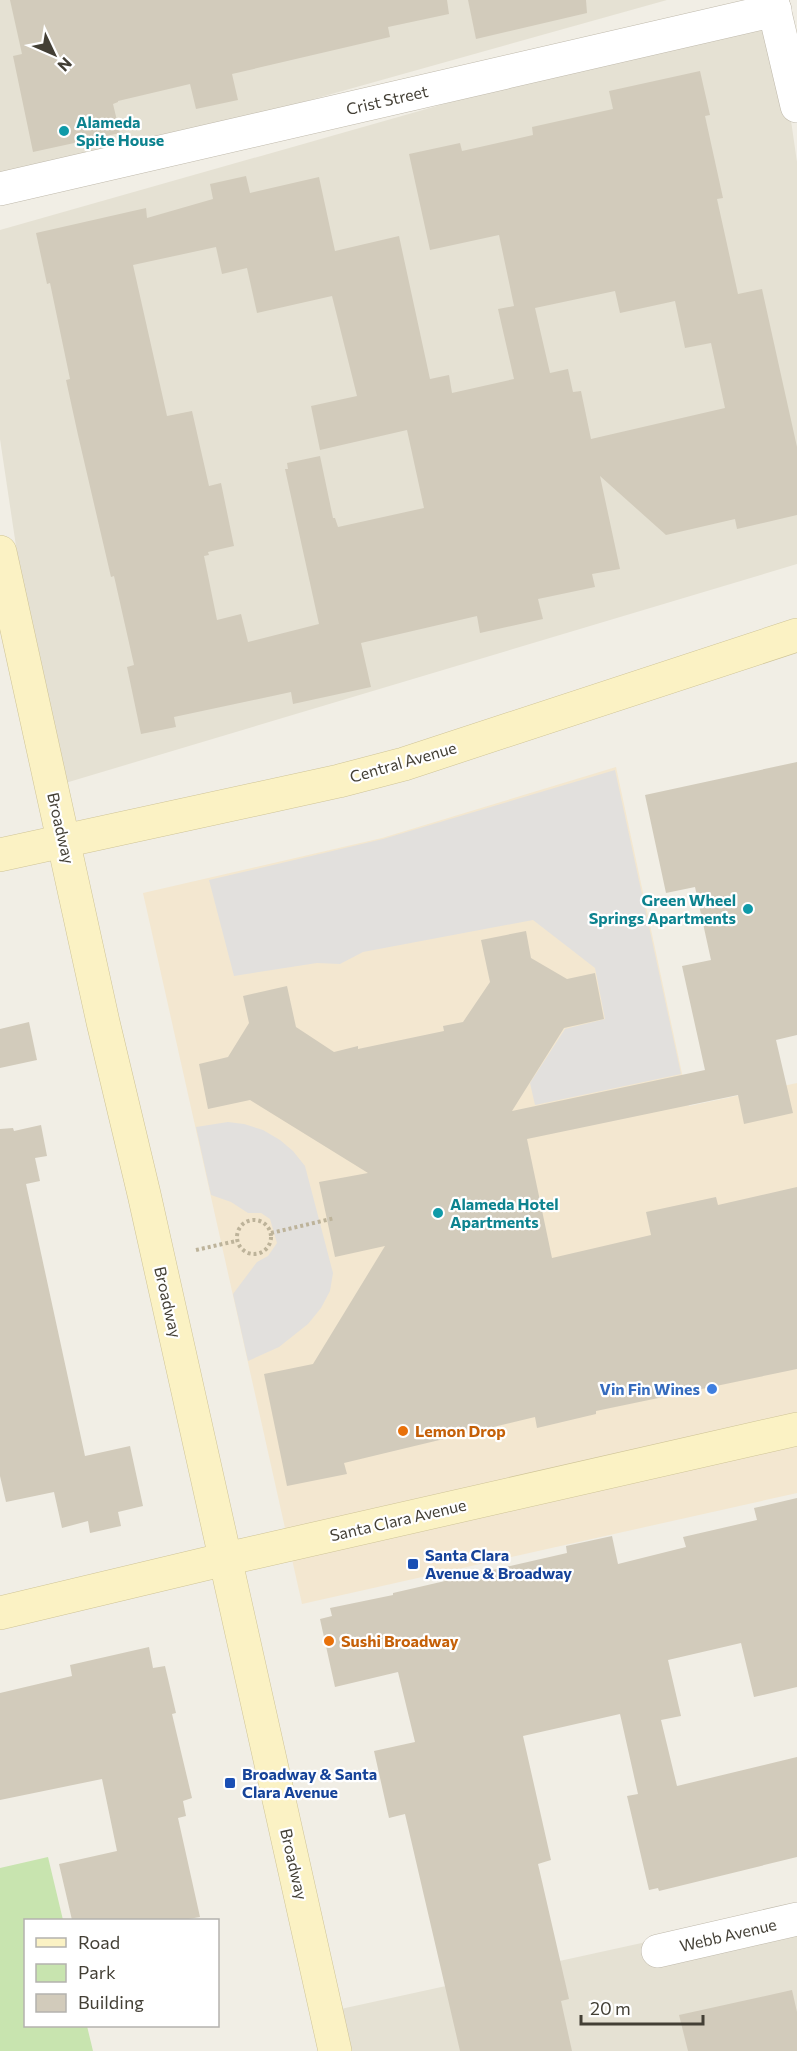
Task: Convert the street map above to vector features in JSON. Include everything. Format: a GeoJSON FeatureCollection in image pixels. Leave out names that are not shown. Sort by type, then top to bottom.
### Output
{"type":"FeatureCollection","features":[{"type":"Feature","properties":{"kind":"street"},"geometry":{"type":"LineString","coordinates":[[774,5],[797,106]]}},
{"type":"Feature","properties":{"kind":"street","name":"Crist Street"},"geometry":{"type":"LineString","coordinates":[[0,189],[774,5]]}},
{"type":"Feature","properties":{"kind":"street","name":"Broadway"},"geometry":{"type":"LineString","coordinates":[[0,552],[103,1022],[144,1194],[336,2051]]}},
{"type":"Feature","properties":{"kind":"street","name":"Central Avenue"},"geometry":{"type":"LineString","coordinates":[[0,855],[339,781],[404,764],[797,635]]}},
{"type":"Feature","properties":{"kind":"street","name":"Santa Clara Avenue"},"geometry":{"type":"LineString","coordinates":[[0,1613],[797,1429]]}},
{"type":"Feature","properties":{"kind":"street","name":"Webb Avenue"},"geometry":{"type":"LineString","coordinates":[[658,1951],[797,1919]]}},
{"type":"Feature","properties":{"kind":"path"},"geometry":{"type":"LineString","coordinates":[[271,1233],[335,1218]]}},
{"type":"Feature","properties":{"kind":"path"},"geometry":{"type":"LineString","coordinates":[[250,1219],[263,1221],[271,1233],[269,1246],[258,1254],[244,1252],[236,1241],[238,1227],[250,1219]]}},
{"type":"Feature","properties":{"kind":"shaded area"},"geometry":{"type":"Polygon","coordinates":[[[0,0],[667,0],[0,187],[0,0]]]}},
{"type":"Feature","properties":{"kind":"shaded area"},"geometry":{"type":"Polygon","coordinates":[[[775,10],[797,162],[797,564],[52,787],[0,439],[0,230],[775,10]]]}},
{"type":"Feature","properties":{"kind":"shaded area"},"geometry":{"type":"Polygon","coordinates":[[[616,767],[689,1106],[797,1083],[797,1493],[302,1604],[143,893],[382,838],[616,767]]]}},
{"type":"Feature","properties":{"kind":"shaded area"},"geometry":{"type":"Polygon","coordinates":[[[615,770],[681,1074],[535,1105],[530,1083],[565,1029],[605,1019],[595,968],[533,920],[363,952],[340,964],[317,963],[234,976],[209,880],[383,839],[615,770]]]}},
{"type":"Feature","properties":{"kind":"shaded area"},"geometry":{"type":"Polygon","coordinates":[[[228,1122],[263,1130],[293,1151],[305,1166],[333,1273],[330,1291],[321,1308],[308,1324],[279,1347],[248,1361],[233,1294],[257,1262],[268,1256],[277,1243],[270,1219],[261,1213],[248,1213],[231,1202],[211,1195],[196,1127],[228,1122]]]}},
{"type":"Feature","properties":{"kind":"shaded area"},"geometry":{"type":"Polygon","coordinates":[[[797,1909],[797,2051],[336,2051],[327,2012],[797,1909]]]}},
{"type":"Feature","properties":{"kind":"green space"},"geometry":{"type":"Polygon","coordinates":[[[48,1857],[63,1919],[24,1919],[24,2027],[87,2027],[93,2051],[0,2051],[0,1868],[48,1857]]]}},
{"type":"Feature","properties":{"kind":"building"},"geometry":{"type":"Polygon","coordinates":[[[10,0],[447,0],[449,14],[388,27],[390,37],[232,74],[238,100],[196,109],[190,84],[118,101],[113,104],[120,133],[33,152],[13,56],[22,54],[10,0]]]}},
{"type":"Feature","properties":{"kind":"building"},"geometry":{"type":"Polygon","coordinates":[[[468,0],[586,0],[587,13],[476,39],[468,0]]]}},
{"type":"Feature","properties":{"kind":"building"},"geometry":{"type":"Polygon","coordinates":[[[700,71],[710,115],[705,116],[723,198],[717,199],[738,294],[762,289],[797,447],[797,515],[737,529],[735,519],[666,535],[600,476],[620,569],[592,574],[595,587],[538,599],[543,619],[480,633],[477,616],[361,643],[371,687],[293,704],[291,692],[174,717],[176,727],[141,734],[127,667],[134,665],[78,435],[66,380],[70,379],[50,283],[47,284],[36,233],[146,208],[147,218],[213,199],[210,184],[246,176],[250,193],[319,177],[335,251],[399,236],[430,379],[449,375],[452,393],[514,379],[498,309],[514,306],[499,235],[430,250],[409,154],[460,143],[462,151],[533,135],[532,127],[613,109],[609,91],[700,71]],[[216,247],[133,265],[167,416],[192,411],[209,486],[221,483],[234,546],[208,552],[209,555],[204,556],[217,620],[241,614],[248,642],[319,624],[285,469],[288,469],[287,463],[320,456],[333,518],[338,527],[424,508],[407,430],[320,450],[311,406],[357,396],[332,296],[257,313],[247,268],[222,274],[216,247]],[[615,291],[535,308],[550,373],[568,369],[573,392],[581,391],[591,439],[725,408],[711,343],[685,348],[675,301],[620,313],[615,291]]]}},
{"type":"Feature","properties":{"kind":"building"},"geometry":{"type":"Polygon","coordinates":[[[797,762],[797,1035],[776,1040],[793,1113],[744,1124],[738,1095],[527,1139],[552,1258],[651,1235],[646,1212],[716,1197],[718,1205],[797,1187],[797,1369],[596,1411],[596,1414],[537,1428],[535,1417],[344,1463],[347,1474],[287,1486],[264,1374],[313,1364],[385,1246],[335,1257],[319,1182],[368,1173],[250,1100],[208,1109],[199,1064],[228,1057],[249,1023],[243,996],[287,986],[296,1027],[334,1052],[444,1031],[443,1026],[463,1022],[490,982],[481,940],[526,931],[531,958],[567,979],[595,973],[604,1019],[564,1028],[512,1111],[705,1070],[682,966],[711,960],[695,887],[666,893],[645,795],[797,762]]]}},
{"type":"Feature","properties":{"kind":"building"},"geometry":{"type":"Polygon","coordinates":[[[29,1022],[37,1060],[0,1068],[0,1029],[29,1022]]]}},
{"type":"Feature","properties":{"kind":"building"},"geometry":{"type":"Polygon","coordinates":[[[41,1125],[47,1156],[35,1158],[40,1181],[26,1184],[85,1456],[130,1446],[143,1506],[118,1512],[121,1526],[90,1533],[88,1521],[62,1528],[54,1492],[6,1502],[0,1476],[0,1129],[13,1128],[14,1131],[41,1125]]]}},
{"type":"Feature","properties":{"kind":"building"},"geometry":{"type":"Polygon","coordinates":[[[797,1498],[797,1687],[754,1697],[741,1643],[668,1660],[681,1716],[661,1720],[677,1786],[797,1757],[797,1857],[659,1891],[658,1888],[649,1890],[627,1796],[638,1794],[620,1714],[523,1736],[551,1860],[538,1864],[569,1999],[561,2001],[572,2051],[460,2051],[405,1814],[389,1818],[374,1751],[415,1742],[398,1672],[335,1687],[320,1619],[332,1616],[330,1608],[567,1553],[566,1546],[612,1536],[618,1564],[686,1547],[683,1537],[757,1520],[754,1508],[797,1498]]]}},
{"type":"Feature","properties":{"kind":"building"},"geometry":{"type":"Polygon","coordinates":[[[149,1647],[153,1668],[165,1666],[176,1713],[172,1714],[192,1798],[183,1801],[186,1816],[178,1818],[200,1917],[189,1919],[72,1919],[59,1864],[117,1851],[102,1779],[0,1800],[0,1693],[72,1676],[70,1665],[149,1647]]]}},
{"type":"Feature","properties":{"kind":"building"},"geometry":{"type":"Polygon","coordinates":[[[792,1990],[797,2012],[797,2051],[688,2051],[679,2015],[792,1990]]]}},
{"type":"Feature","properties":{"kind":"place","name":"Alameda Spite House"},"geometry":{"type":"Point","coordinates":[64,131]}},
{"type":"Feature","properties":{"kind":"place","name":"Green Wheel Springs Apartments"},"geometry":{"type":"Point","coordinates":[748,909]}},
{"type":"Feature","properties":{"kind":"place","name":"Alameda Hotel Apartments"},"geometry":{"type":"Point","coordinates":[438,1213]}},
{"type":"Feature","properties":{"kind":"place","name":"Vin Fin Wines"},"geometry":{"type":"Point","coordinates":[712,1389]}},
{"type":"Feature","properties":{"kind":"place","name":"Lemon Drop"},"geometry":{"type":"Point","coordinates":[403,1431]}},
{"type":"Feature","properties":{"kind":"place","name":"Santa Clara Avenue & Broadway"},"geometry":{"type":"Point","coordinates":[413,1564]}},
{"type":"Feature","properties":{"kind":"place","name":"Sushi Broadway"},"geometry":{"type":"Point","coordinates":[329,1641]}},
{"type":"Feature","properties":{"kind":"place","name":"Broadway & Santa Clara Avenue"},"geometry":{"type":"Point","coordinates":[230,1783]}}]}
